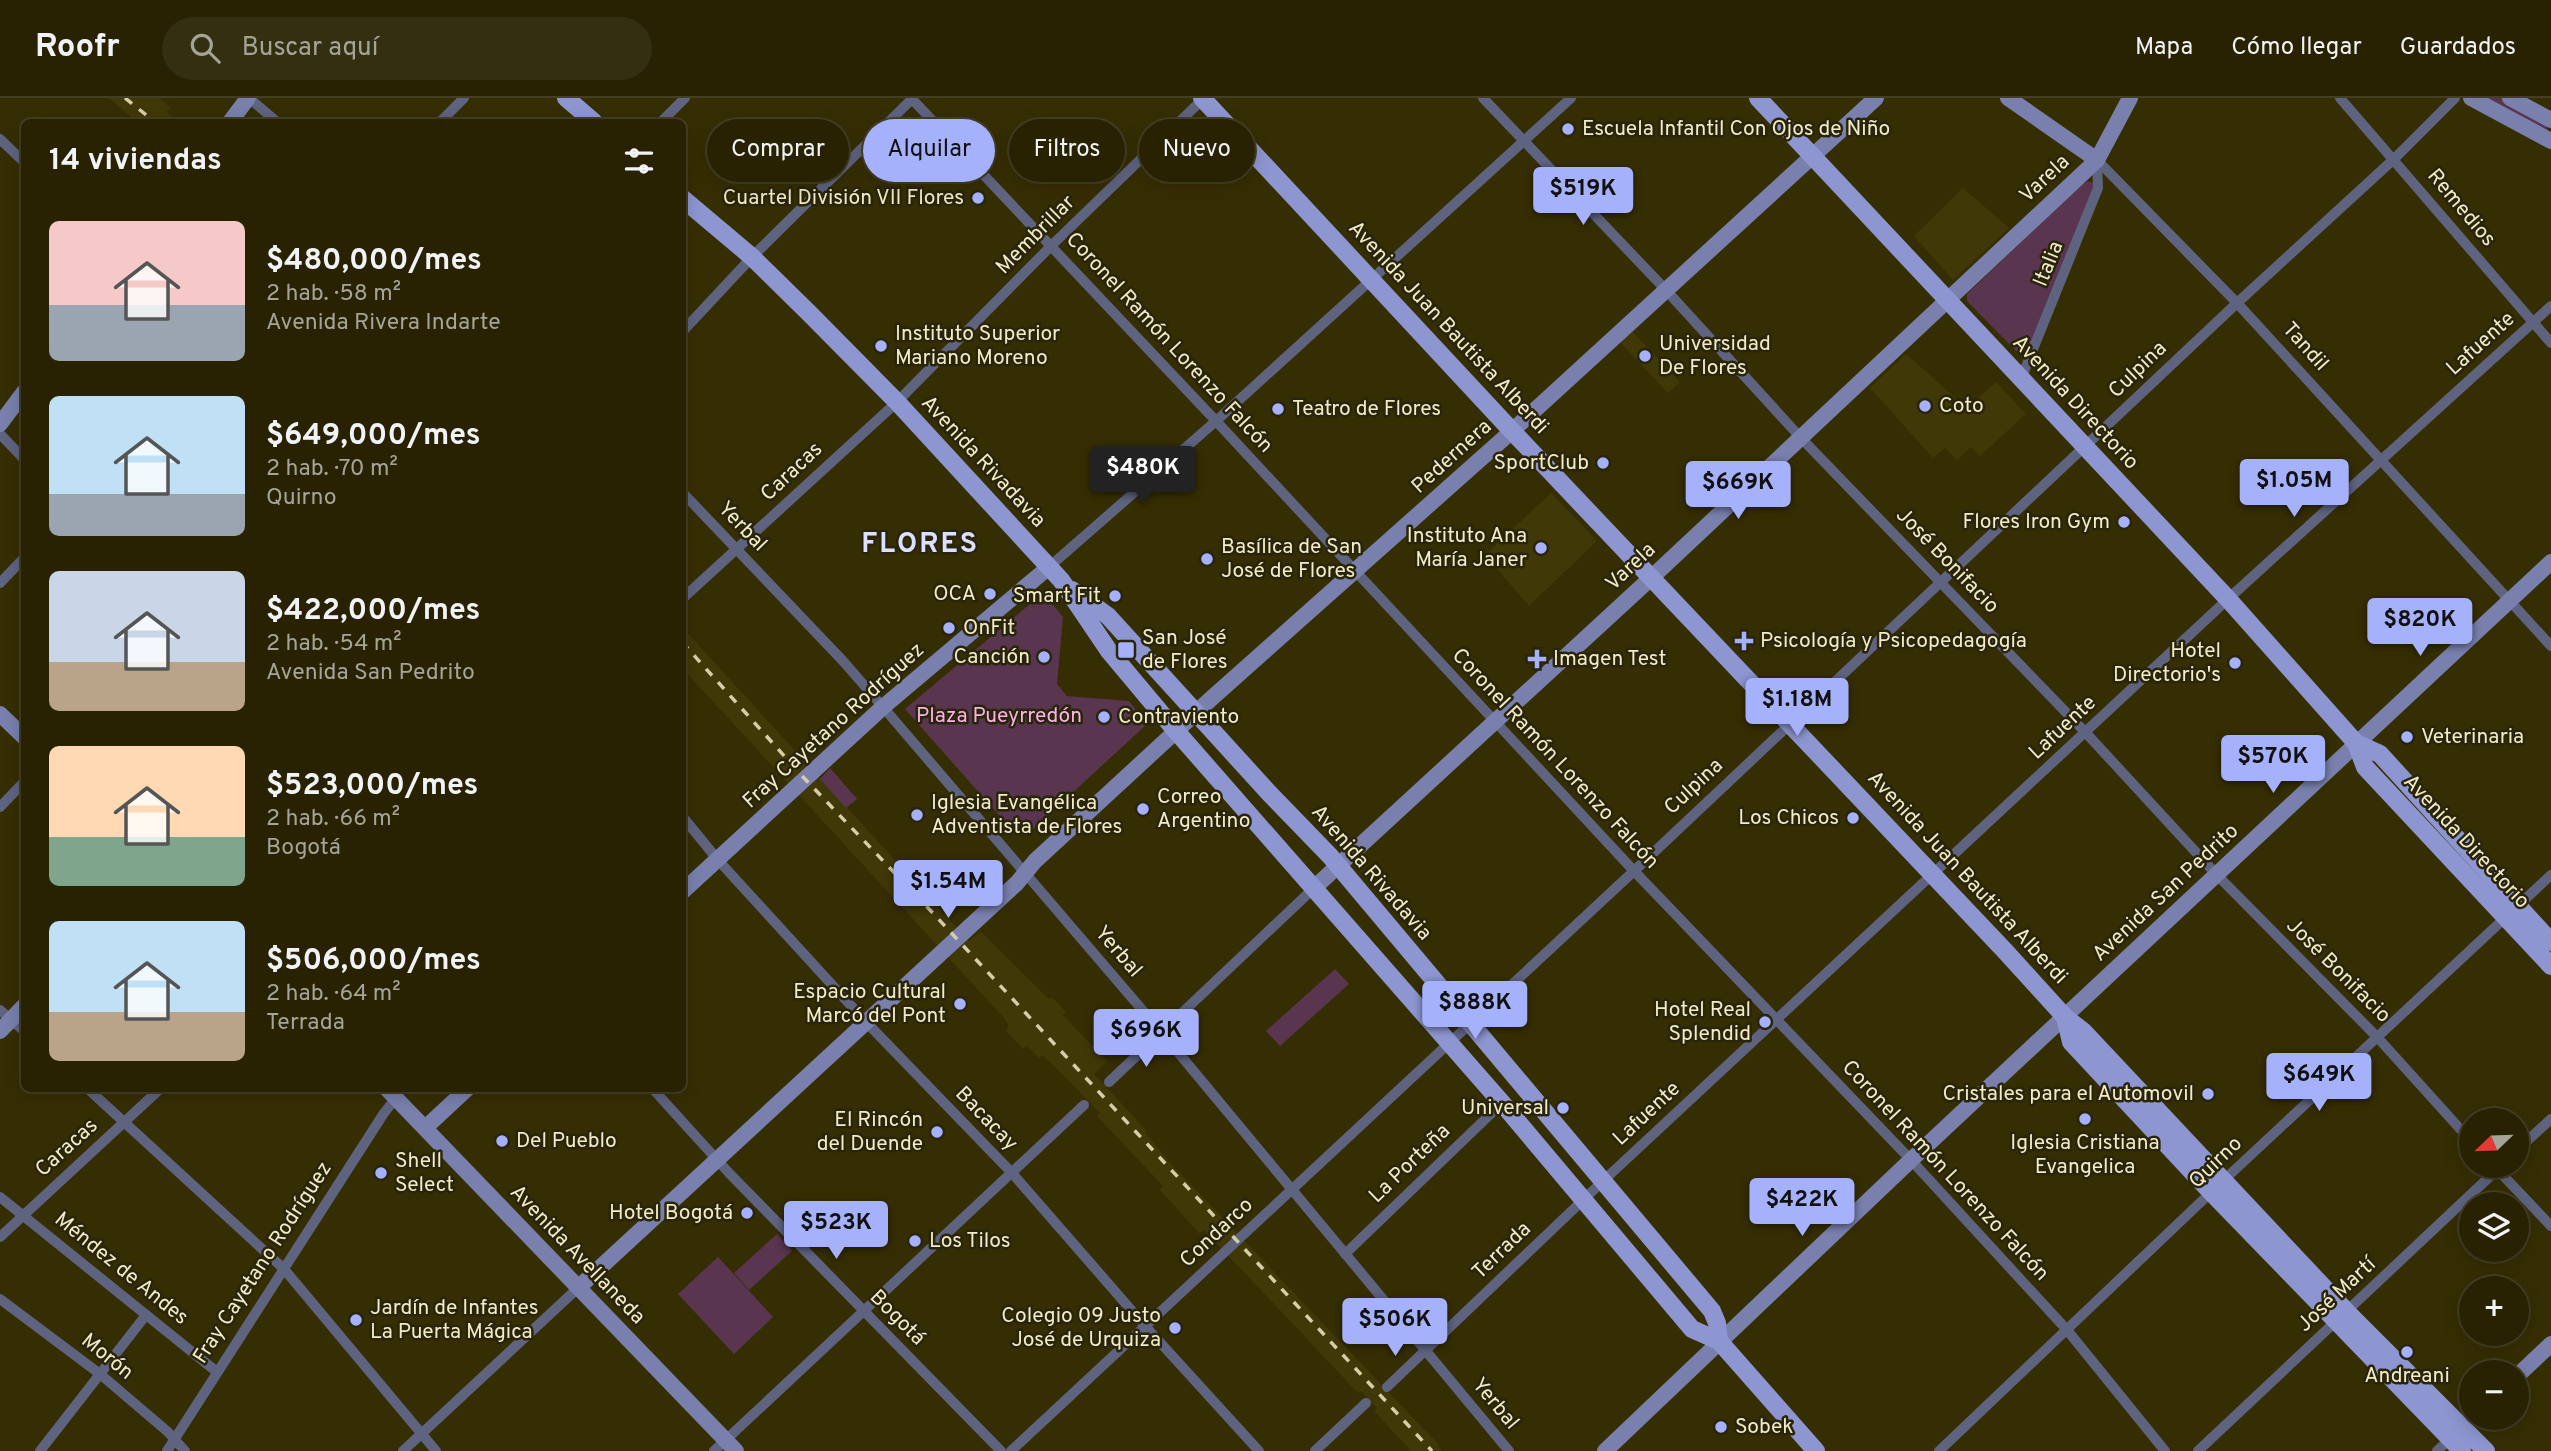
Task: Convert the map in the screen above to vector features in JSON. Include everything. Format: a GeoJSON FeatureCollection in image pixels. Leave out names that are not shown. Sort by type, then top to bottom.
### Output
{"type":"FeatureCollection","features":[{"type":"Feature","properties":{"kind":"main road"},"geometry":{"type":"LineString","coordinates":[[566,98],[590,119]]}},
{"type":"Feature","properties":{"kind":"main road","name":"Avenida Juan Bautista Alberdi"},"geometry":{"type":"LineString","coordinates":[[1203,98],[2065,1017],[2083,1031],[2225,1179],[2342,1318]]}},
{"type":"Feature","properties":{"kind":"main road","name":"Avenida Directorio"},"geometry":{"type":"LineString","coordinates":[[1758,98],[2228,599],[2356,743],[2381,754],[2512,912],[2551,966]]}},
{"type":"Feature","properties":{"kind":"main road","name":"Avenida Rivadavia"},"geometry":{"type":"LineString","coordinates":[[686,201],[751,257],[897,402],[1049,567],[1066,586],[1090,625],[1176,731],[1502,1103],[1692,1329],[1719,1341],[1815,1451]]}},
{"type":"Feature","properties":{"kind":"main road","name":"Avenida Rivadavia"},"geometry":{"type":"LineString","coordinates":[[1066,586],[1108,617],[1338,867],[1712,1311],[1717,1323],[1719,1341]]}},
{"type":"Feature","properties":{"kind":"main road","name":"Avenida Directorio"},"geometry":{"type":"LineString","coordinates":[[2512,912],[2551,942]]}},
{"type":"Feature","properties":{"kind":"main road","name":"Avenida Juan Bautista Alberdi"},"geometry":{"type":"LineString","coordinates":[[2065,1017],[2071,1042],[2212,1194],[2342,1318],[2457,1437],[2486,1451]]}},
{"type":"Feature","properties":{"kind":"street"},"geometry":{"type":"LineString","coordinates":[[232,119],[249,98],[274,119]]}},
{"type":"Feature","properties":{"kind":"street"},"geometry":{"type":"LineString","coordinates":[[443,119],[464,98]]}},
{"type":"Feature","properties":{"kind":"street"},"geometry":{"type":"LineString","coordinates":[[664,119],[685,98]]}},
{"type":"Feature","properties":{"kind":"street"},"geometry":{"type":"LineString","coordinates":[[686,328],[751,257],[912,98]]}},
{"type":"Feature","properties":{"kind":"street","name":"Coronel Ramón Lorenzo Falcón"},"geometry":{"type":"LineString","coordinates":[[912,98],[1634,871],[1911,1160],[2067,1330],[2165,1451]]}},
{"type":"Feature","properties":{"kind":"street","name":"Membrillar"},"geometry":{"type":"LineString","coordinates":[[897,402],[1052,245],[1203,98]]}},
{"type":"Feature","properties":{"kind":"street","name":"José Bonifacio"},"geometry":{"type":"LineString","coordinates":[[1483,98],[1665,289],[1801,438],[2086,733],[2216,874],[2378,1038],[2459,1128]]}},
{"type":"Feature","properties":{"kind":"street"},"geometry":{"type":"LineString","coordinates":[[1049,567],[1216,421],[1572,98]]}},
{"type":"Feature","properties":{"kind":"street","name":"Pedernera"},"geometry":{"type":"LineString","coordinates":[[579,1287],[1017,883],[1176,731],[1877,98]]}},
{"type":"Feature","properties":{"kind":"street","name":"Tandil"},"geometry":{"type":"LineString","coordinates":[[2008,98],[2097,160],[2237,303],[2551,646]]}},
{"type":"Feature","properties":{"kind":"street","name":"Varela"},"geometry":{"type":"LineString","coordinates":[[1315,887],[1651,578],[2097,160],[2130,98]]}},
{"type":"Feature","properties":{"kind":"street","name":"Remedios"},"geometry":{"type":"LineString","coordinates":[[2340,98],[2551,343]]}},
{"type":"Feature","properties":{"kind":"street","name":"Culpina"},"geometry":{"type":"LineString","coordinates":[[1449,1044],[2237,303],[2394,159],[2455,98]]}},
{"type":"Feature","properties":{"kind":"street"},"geometry":{"type":"LineString","coordinates":[[2471,98],[2551,141]]}},
{"type":"Feature","properties":{"kind":"street"},"geometry":{"type":"LineString","coordinates":[[2510,98],[2551,120]]}},
{"type":"Feature","properties":{"kind":"street"},"geometry":{"type":"LineString","coordinates":[[0,139],[21,159]]}},
{"type":"Feature","properties":{"kind":"street","name":"Italia"},"geometry":{"type":"LineString","coordinates":[[2021,379],[2083,231],[2098,188],[2097,160]]}},
{"type":"Feature","properties":{"kind":"street","name":"Lafuente"},"geometry":{"type":"LineString","coordinates":[[1583,1200],[2228,599],[2551,306]]}},
{"type":"Feature","properties":{"kind":"street"},"geometry":{"type":"LineString","coordinates":[[0,424],[21,396]]}},
{"type":"Feature","properties":{"kind":"street","name":"Caracas"},"geometry":{"type":"LineString","coordinates":[[686,595],[897,402]]}},
{"type":"Feature","properties":{"kind":"street"},"geometry":{"type":"LineString","coordinates":[[0,434],[21,456]]}},
{"type":"Feature","properties":{"kind":"street","name":"Yerbal"},"geometry":{"type":"LineString","coordinates":[[686,496],[883,707],[1161,1033],[1509,1451]]}},
{"type":"Feature","properties":{"kind":"street"},"geometry":{"type":"LineString","coordinates":[[0,583],[21,561]]}},
{"type":"Feature","properties":{"kind":"street","name":"Avenida San Pedrito"},"geometry":{"type":"LineString","coordinates":[[1605,1451],[1911,1160],[2551,562]]}},
{"type":"Feature","properties":{"kind":"street","name":"Fray Cayetano Rodríguez"},"geometry":{"type":"LineString","coordinates":[[686,888],[883,707],[1049,567]]}},
{"type":"Feature","properties":{"kind":"street"},"geometry":{"type":"LineString","coordinates":[[0,714],[21,734]]}},
{"type":"Feature","properties":{"kind":"street"},"geometry":{"type":"LineString","coordinates":[[0,807],[21,785]]}},
{"type":"Feature","properties":{"kind":"street","name":"Bacacay"},"geometry":{"type":"LineString","coordinates":[[686,821],[718,860],[866,1022],[1012,1173],[1146,1327],[1259,1451]]}},
{"type":"Feature","properties":{"kind":"street","name":"Quirno"},"geometry":{"type":"LineString","coordinates":[[1939,1451],[2551,875]]}},
{"type":"Feature","properties":{"kind":"street"},"geometry":{"type":"LineString","coordinates":[[1109,1083],[1315,887]]}},
{"type":"Feature","properties":{"kind":"street"},"geometry":{"type":"LineString","coordinates":[[21,1008],[4,1020],[21,1029]]}},
{"type":"Feature","properties":{"kind":"street","name":"Condarco"},"geometry":{"type":"LineString","coordinates":[[1011,1451],[1449,1044]]}},
{"type":"Feature","properties":{"kind":"street"},"geometry":{"type":"LineString","coordinates":[[91,1092],[284,1269],[436,1451]]}},
{"type":"Feature","properties":{"kind":"street","name":"Caracas"},"geometry":{"type":"LineString","coordinates":[[0,1237],[157,1092]]}},
{"type":"Feature","properties":{"kind":"street"},"geometry":{"type":"LineString","coordinates":[[425,1128],[464,1092]]}},
{"type":"Feature","properties":{"kind":"street","name":"Bogotá"},"geometry":{"type":"LineString","coordinates":[[656,1092],[717,1161],[1001,1451]]}},
{"type":"Feature","properties":{"kind":"street","name":"Fray Cayetano Rodríguez"},"geometry":{"type":"LineString","coordinates":[[167,1451],[284,1269],[391,1093]]}},
{"type":"Feature","properties":{"kind":"street","name":"Avenida Avellaneda"},"geometry":{"type":"LineString","coordinates":[[391,1093],[579,1287],[725,1447]]}},
{"type":"Feature","properties":{"kind":"street","name":"La Porteña"},"geometry":{"type":"LineString","coordinates":[[1345,1254],[1502,1103]]}},
{"type":"Feature","properties":{"kind":"street"},"geometry":{"type":"LineString","coordinates":[[725,1447],[862,1311],[1084,1105]]}},
{"type":"Feature","properties":{"kind":"street"},"geometry":{"type":"LineString","coordinates":[[2529,1139],[2551,1119]]}},
{"type":"Feature","properties":{"kind":"street","name":"José Martí"},"geometry":{"type":"LineString","coordinates":[[2198,1451],[2342,1318],[2486,1178]]}},
{"type":"Feature","properties":{"kind":"street"},"geometry":{"type":"LineString","coordinates":[[2507,1178],[2551,1226]]}},
{"type":"Feature","properties":{"kind":"street","name":"Méndez de Andes"},"geometry":{"type":"LineString","coordinates":[[0,1197],[217,1372]]}},
{"type":"Feature","properties":{"kind":"street","name":"Terrada"},"geometry":{"type":"LineString","coordinates":[[1387,1387],[1583,1200]]}},
{"type":"Feature","properties":{"kind":"street"},"geometry":{"type":"LineString","coordinates":[[403,1451],[579,1287]]}},
{"type":"Feature","properties":{"kind":"street","name":"Morón"},"geometry":{"type":"LineString","coordinates":[[0,1299],[100,1374],[175,1439],[185,1451]]}},
{"type":"Feature","properties":{"kind":"street"},"geometry":{"type":"LineString","coordinates":[[40,1451],[146,1315]]}},
{"type":"Feature","properties":{"kind":"street"},"geometry":{"type":"LineString","coordinates":[[2529,1365],[2551,1345]]}},
{"type":"Feature","properties":{"kind":"street"},"geometry":{"type":"LineString","coordinates":[[1315,1451],[1366,1403]]}},
{"type":"Feature","properties":{"kind":"shaded area"},"geometry":{"type":"Polygon","coordinates":[[[109,98],[159,98],[171,108],[167,112],[175,119],[134,119],[109,98]]]}},
{"type":"Feature","properties":{"kind":"shaded area"},"geometry":{"type":"Polygon","coordinates":[[[1963,188],[2009,228],[1953,280],[1914,236],[1963,188]]]}},
{"type":"Feature","properties":{"kind":"shaded area","name":"Universidad De Flores"},"geometry":{"type":"Polygon","coordinates":[[[1632,331],[1680,382],[1668,393],[1620,342],[1632,331]]]}},
{"type":"Feature","properties":{"kind":"shaded area","name":"Coto"},"geometry":{"type":"Polygon","coordinates":[[[1906,354],[1967,408],[1996,382],[2026,414],[1980,456],[1971,447],[1957,460],[1945,448],[1933,458],[1870,388],[1906,354]]]}},
{"type":"Feature","properties":{"kind":"shaded area","name":"Instituto Ana María Janer"},"geometry":{"type":"Polygon","coordinates":[[[1551,493],[1597,541],[1529,606],[1485,555],[1551,493]]]}},
{"type":"Feature","properties":{"kind":"shaded area"},"geometry":{"type":"Polygon","coordinates":[[[686,631],[969,941],[981,932],[1049,999],[1052,997],[1066,1012],[1063,1015],[1107,1061],[1094,1074],[1147,1131],[1145,1133],[1174,1167],[1442,1451],[1411,1451],[1374,1411],[1377,1408],[1361,1391],[1358,1393],[1204,1230],[1199,1233],[1160,1190],[1163,1186],[1097,1116],[1100,1113],[1043,1055],[1039,1058],[1027,1046],[1023,1049],[1006,1030],[1009,1026],[686,672],[686,631]]]}},
{"type":"Feature","properties":{"kind":"green space"},"geometry":{"type":"Polygon","coordinates":[[[2479,98],[2501,98],[2547,123],[2547,130],[2545,132],[2479,98]]]}},
{"type":"Feature","properties":{"kind":"green space"},"geometry":{"type":"Polygon","coordinates":[[[2088,181],[2094,183],[2096,189],[2027,353],[2018,353],[1967,301],[1967,294],[2088,181]]]}},
{"type":"Feature","properties":{"kind":"green space","name":"Plaza Pueyrredón"},"geometry":{"type":"Polygon","coordinates":[[[1036,599],[1049,600],[1063,617],[1057,684],[1067,696],[1129,701],[1147,724],[1031,831],[1013,831],[905,709],[1036,599]]]}},
{"type":"Feature","properties":{"kind":"green space"},"geometry":{"type":"Polygon","coordinates":[[[830,768],[857,799],[846,808],[820,779],[830,768]]]}},
{"type":"Feature","properties":{"kind":"green space"},"geometry":{"type":"Polygon","coordinates":[[[1335,969],[1349,984],[1280,1046],[1266,1031],[1335,969]]]}},
{"type":"Feature","properties":{"kind":"green space"},"geometry":{"type":"Polygon","coordinates":[[[777,1234],[792,1251],[749,1290],[734,1273],[777,1234]]]}},
{"type":"Feature","properties":{"kind":"green space"},"geometry":{"type":"Polygon","coordinates":[[[718,1257],[773,1317],[734,1354],[678,1294],[718,1257]]]}},
{"type":"Feature","properties":{"kind":"railway"},"geometry":{"type":"LineString","coordinates":[[125,98],[151,119]]}},
{"type":"Feature","properties":{"kind":"railway"},"geometry":{"type":"LineString","coordinates":[[686,646],[804,778],[931,911],[1432,1451]]}},
{"type":"Feature","properties":{"kind":"place","name":"Escuela Infantil Con Ojos de Niño"},"geometry":{"type":"Point","coordinates":[1568,129]}},
{"type":"Feature","properties":{"kind":"place","name":"Cuartel División VII Flores"},"geometry":{"type":"Point","coordinates":[978,198]}},
{"type":"Feature","properties":{"kind":"place","name":"Instituto Superior Mariano Moreno"},"geometry":{"type":"Point","coordinates":[881,346]}},
{"type":"Feature","properties":{"kind":"place","name":"Universidad De Flores"},"geometry":{"type":"Point","coordinates":[1645,356]}},
{"type":"Feature","properties":{"kind":"place","name":"Coto"},"geometry":{"type":"Point","coordinates":[1925,406]}},
{"type":"Feature","properties":{"kind":"place","name":"Teatro de Flores"},"geometry":{"type":"Point","coordinates":[1278,409]}},
{"type":"Feature","properties":{"kind":"place","name":"SportClub"},"geometry":{"type":"Point","coordinates":[1603,463]}},
{"type":"Feature","properties":{"kind":"place","name":"Flores Iron Gym"},"geometry":{"type":"Point","coordinates":[2124,522]}},
{"type":"Feature","properties":{"kind":"place","name":"Instituto Ana María Janer"},"geometry":{"type":"Point","coordinates":[1541,548]}},
{"type":"Feature","properties":{"kind":"place","name":"Basílica de San José de Flores"},"geometry":{"type":"Point","coordinates":[1207,559]}},
{"type":"Feature","properties":{"kind":"place","name":"OCA"},"geometry":{"type":"Point","coordinates":[990,594]}},
{"type":"Feature","properties":{"kind":"place","name":"Smart Fit"},"geometry":{"type":"Point","coordinates":[1115,596]}},
{"type":"Feature","properties":{"kind":"place","name":"OnFit"},"geometry":{"type":"Point","coordinates":[949,628]}},
{"type":"Feature","properties":{"kind":"place","name":"Psicología y Psicopedagogía"},"geometry":{"type":"Point","coordinates":[1744,641]}},
{"type":"Feature","properties":{"kind":"place","name":"San José de Flores"},"geometry":{"type":"Point","coordinates":[1126,650]}},
{"type":"Feature","properties":{"kind":"place","name":"Canción"},"geometry":{"type":"Point","coordinates":[1044,657]}},
{"type":"Feature","properties":{"kind":"place","name":"Imagen Test"},"geometry":{"type":"Point","coordinates":[1537,659]}},
{"type":"Feature","properties":{"kind":"place","name":"Hotel Directorio's"},"geometry":{"type":"Point","coordinates":[2235,663]}},
{"type":"Feature","properties":{"kind":"place","name":"Contraviento"},"geometry":{"type":"Point","coordinates":[1104,717]}},
{"type":"Feature","properties":{"kind":"place","name":"Veterinaria"},"geometry":{"type":"Point","coordinates":[2407,737]}},
{"type":"Feature","properties":{"kind":"place","name":"Correo Argentino"},"geometry":{"type":"Point","coordinates":[1143,809]}},
{"type":"Feature","properties":{"kind":"place","name":"Iglesia Evangélica Adventista de Flores"},"geometry":{"type":"Point","coordinates":[917,815]}},
{"type":"Feature","properties":{"kind":"place","name":"Los Chicos"},"geometry":{"type":"Point","coordinates":[1853,818]}},
{"type":"Feature","properties":{"kind":"place","name":"Espacio Cultural Marcó del Pont"},"geometry":{"type":"Point","coordinates":[960,1004]}},
{"type":"Feature","properties":{"kind":"place","name":"Hotel Real Splendid"},"geometry":{"type":"Point","coordinates":[1765,1022]}},
{"type":"Feature","properties":{"kind":"place","name":"Cristales para el Automovil"},"geometry":{"type":"Point","coordinates":[2208,1094]}},
{"type":"Feature","properties":{"kind":"place","name":"Universal"},"geometry":{"type":"Point","coordinates":[1563,1108]}},
{"type":"Feature","properties":{"kind":"place","name":"Iglesia Cristiana Evangelica"},"geometry":{"type":"Point","coordinates":[2085,1119]}},
{"type":"Feature","properties":{"kind":"place","name":"El Rincón del Duende"},"geometry":{"type":"Point","coordinates":[937,1132]}},
{"type":"Feature","properties":{"kind":"place","name":"Del Pueblo"},"geometry":{"type":"Point","coordinates":[502,1141]}},
{"type":"Feature","properties":{"kind":"place","name":"Shell Select"},"geometry":{"type":"Point","coordinates":[381,1173]}},
{"type":"Feature","properties":{"kind":"place","name":"Hotel Bogotá"},"geometry":{"type":"Point","coordinates":[747,1213]}},
{"type":"Feature","properties":{"kind":"place","name":"Los Tilos"},"geometry":{"type":"Point","coordinates":[915,1241]}},
{"type":"Feature","properties":{"kind":"place","name":"Jardín de Infantes La Puerta Mágica"},"geometry":{"type":"Point","coordinates":[356,1320]}},
{"type":"Feature","properties":{"kind":"place","name":"Colegio 09 Justo José de Urquiza"},"geometry":{"type":"Point","coordinates":[1175,1328]}},
{"type":"Feature","properties":{"kind":"place","name":"Andreani"},"geometry":{"type":"Point","coordinates":[2407,1352]}},
{"type":"Feature","properties":{"kind":"place","name":"Sobek"},"geometry":{"type":"Point","coordinates":[1721,1427]}},
{"type":"Feature","properties":{"kind":"district","name":"FLORES"},"geometry":{"type":"Point","coordinates":[920,545]}}]}
